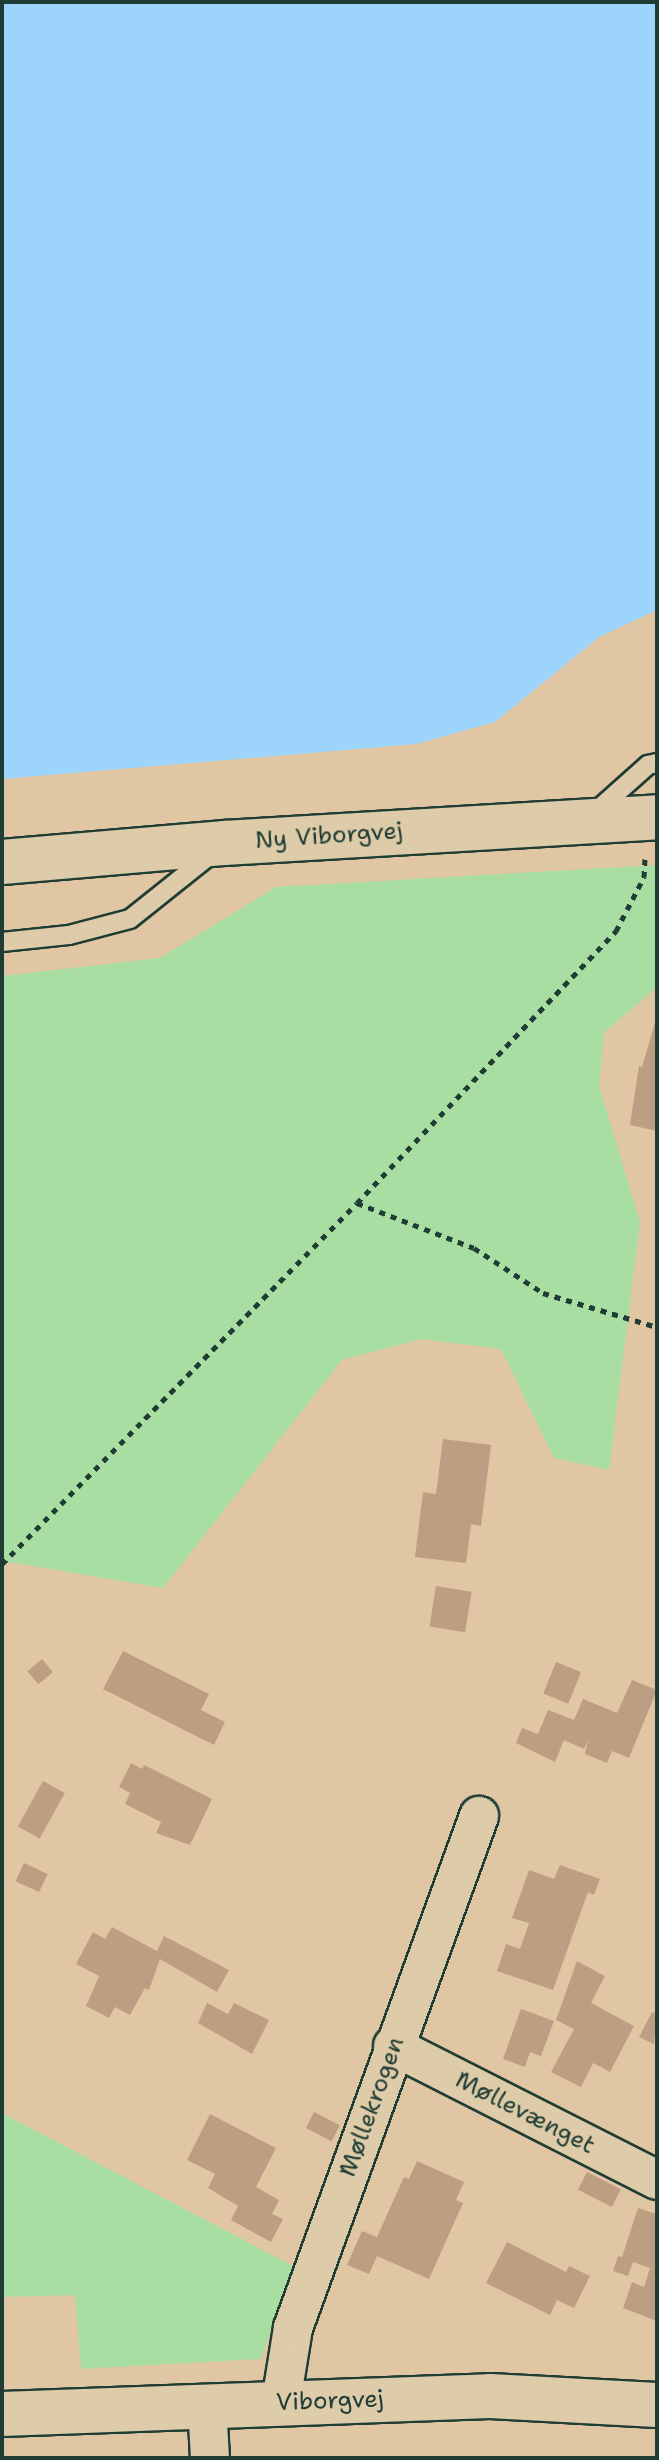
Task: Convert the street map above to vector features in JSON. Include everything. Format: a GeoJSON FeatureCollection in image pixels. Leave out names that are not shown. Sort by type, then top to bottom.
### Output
{"type":"FeatureCollection","features":[{"type":"Feature","properties":{"kind":"street","name":"Ny Viborgvej"},"geometry":{"type":"LineString","coordinates":[[2,862],[225,843],[588,819],[653,818]]}},
{"type":"Feature","properties":{"kind":"street","name":"Møllekrogen"},"geometry":{"type":"LineString","coordinates":[[281,2402],[293,2328],[479,1816]]}},
{"type":"Feature","properties":{"kind":"street","name":"Møllevænget"},"geometry":{"type":"LineString","coordinates":[[393,2046],[657,2180]]}},
{"type":"Feature","properties":{"kind":"street","name":"Viborgvej"},"geometry":{"type":"LineString","coordinates":[[2,2414],[490,2396],[657,2405]]}},
{"type":"Feature","properties":{"kind":"street"},"geometry":{"type":"LineString","coordinates":[[207,2405],[210,2458]]}},
{"type":"Feature","properties":{"kind":"lane"},"geometry":{"type":"LineString","coordinates":[[588,819],[648,765],[657,763]]}},
{"type":"Feature","properties":{"kind":"lane"},"geometry":{"type":"LineString","coordinates":[[2,942],[69,935],[130,919],[225,843]]}},
{"type":"Feature","properties":{"kind":"path"},"geometry":{"type":"LineString","coordinates":[[2,1564],[357,1203],[616,931],[644,877],[653,818]]}},
{"type":"Feature","properties":{"kind":"path"},"geometry":{"type":"LineString","coordinates":[[357,1203],[474,1248],[543,1293],[657,1327]]}},
{"type":"Feature","properties":{"kind":"green space"},"geometry":{"type":"Polygon","coordinates":[[[657,865],[657,987],[604,1033],[599,1086],[640,1222],[609,1470],[554,1458],[501,1349],[421,1339],[342,1360],[163,1588],[2,1561],[2,976],[160,958],[276,887],[657,865]]]}},
{"type":"Feature","properties":{"kind":"green space"},"geometry":{"type":"Polygon","coordinates":[[[2,2113],[293,2266],[261,2359],[81,2369],[75,2295],[2,2297],[2,2113]]]}},
{"type":"Feature","properties":{"kind":"water"},"geometry":{"type":"Polygon","coordinates":[[[2,2],[657,2],[657,610],[599,637],[495,722],[416,744],[2,779],[2,2]]]}},
{"type":"Feature","properties":{"kind":"building"},"geometry":{"type":"Polygon","coordinates":[[[657,1016],[657,1131],[630,1125],[639,1066],[642,1067],[657,1016]]]}},
{"type":"Feature","properties":{"kind":"building"},"geometry":{"type":"Polygon","coordinates":[[[443,1439],[491,1445],[481,1526],[471,1524],[466,1563],[415,1557],[423,1492],[436,1494],[443,1439]]]}},
{"type":"Feature","properties":{"kind":"building"},"geometry":{"type":"Polygon","coordinates":[[[436,1586],[472,1592],[465,1632],[430,1626],[436,1586]]]}},
{"type":"Feature","properties":{"kind":"building"},"geometry":{"type":"Polygon","coordinates":[[[123,1651],[209,1694],[201,1710],[225,1722],[214,1745],[103,1689],[123,1651]]]}},
{"type":"Feature","properties":{"kind":"building"},"geometry":{"type":"Polygon","coordinates":[[[42,1659],[53,1672],[38,1684],[27,1671],[42,1659]]]}},
{"type":"Feature","properties":{"kind":"building"},"geometry":{"type":"Polygon","coordinates":[[[556,1662],[581,1672],[568,1704],[543,1694],[556,1662]]]}},
{"type":"Feature","properties":{"kind":"building"},"geometry":{"type":"Polygon","coordinates":[[[632,1680],[657,1690],[629,1758],[612,1751],[607,1763],[585,1754],[588,1740],[584,1749],[564,1740],[555,1762],[516,1743],[522,1728],[538,1734],[548,1710],[574,1720],[583,1699],[617,1713],[632,1680]]]}},
{"type":"Feature","properties":{"kind":"building"},"geometry":{"type":"Polygon","coordinates":[[[131,1763],[142,1769],[144,1765],[212,1799],[190,1845],[156,1833],[161,1822],[125,1804],[130,1793],[119,1787],[131,1763]]]}},
{"type":"Feature","properties":{"kind":"building"},"geometry":{"type":"Polygon","coordinates":[[[43,1781],[65,1793],[40,1839],[18,1826],[43,1781]]]}},
{"type":"Feature","properties":{"kind":"building"},"geometry":{"type":"Polygon","coordinates":[[[24,1863],[48,1874],[39,1892],[16,1881],[24,1863]]]}},
{"type":"Feature","properties":{"kind":"building"},"geometry":{"type":"Polygon","coordinates":[[[560,1865],[600,1879],[594,1895],[588,1892],[553,1990],[497,1971],[506,1944],[520,1949],[529,1923],[512,1918],[529,1870],[554,1879],[560,1865]]]}},
{"type":"Feature","properties":{"kind":"building"},"geometry":{"type":"Polygon","coordinates":[[[112,1927],[157,1951],[164,1936],[229,1970],[217,1992],[160,1959],[149,1990],[145,1988],[130,2015],[115,2007],[109,2018],[86,2006],[99,1976],[76,1964],[93,1932],[105,1939],[112,1927]]]}},
{"type":"Feature","properties":{"kind":"building"},"geometry":{"type":"Polygon","coordinates":[[[577,1961],[605,1976],[591,2003],[634,2026],[610,2072],[593,2063],[581,2087],[551,2072],[574,2029],[556,2020],[577,1961]]]}},
{"type":"Feature","properties":{"kind":"building"},"geometry":{"type":"Polygon","coordinates":[[[207,2003],[228,2014],[234,2003],[269,2020],[252,2054],[198,2023],[207,2003]]]}},
{"type":"Feature","properties":{"kind":"building"},"geometry":{"type":"Polygon","coordinates":[[[521,2009],[554,2021],[541,2056],[530,2052],[525,2067],[503,2059],[521,2009]]]}},
{"type":"Feature","properties":{"kind":"building"},"geometry":{"type":"Polygon","coordinates":[[[652,2012],[657,2014],[654,2044],[639,2037],[652,2012]]]}},
{"type":"Feature","properties":{"kind":"building"},"geometry":{"type":"Polygon","coordinates":[[[314,2112],[340,2125],[332,2141],[306,2128],[314,2112]]]}},
{"type":"Feature","properties":{"kind":"building"},"geometry":{"type":"Polygon","coordinates":[[[210,2114],[276,2148],[256,2187],[279,2200],[272,2214],[283,2219],[271,2242],[231,2220],[238,2206],[208,2188],[215,2174],[187,2160],[210,2114]]]}},
{"type":"Feature","properties":{"kind":"building"},"geometry":{"type":"Polygon","coordinates":[[[417,2161],[464,2182],[456,2200],[463,2203],[429,2279],[377,2256],[369,2274],[347,2265],[362,2231],[377,2237],[404,2177],[409,2179],[417,2161]]]}},
{"type":"Feature","properties":{"kind":"building"},"geometry":{"type":"Polygon","coordinates":[[[587,2172],[621,2189],[612,2207],[578,2190],[587,2172]]]}},
{"type":"Feature","properties":{"kind":"building"},"geometry":{"type":"Polygon","coordinates":[[[638,2208],[657,2214],[657,2321],[623,2308],[632,2282],[644,2287],[650,2268],[633,2262],[628,2276],[613,2271],[618,2256],[622,2257],[638,2208]]]}},
{"type":"Feature","properties":{"kind":"building"},"geometry":{"type":"Polygon","coordinates":[[[507,2242],[566,2272],[569,2266],[590,2276],[574,2308],[557,2300],[550,2315],[486,2283],[507,2242]]]}}]}
